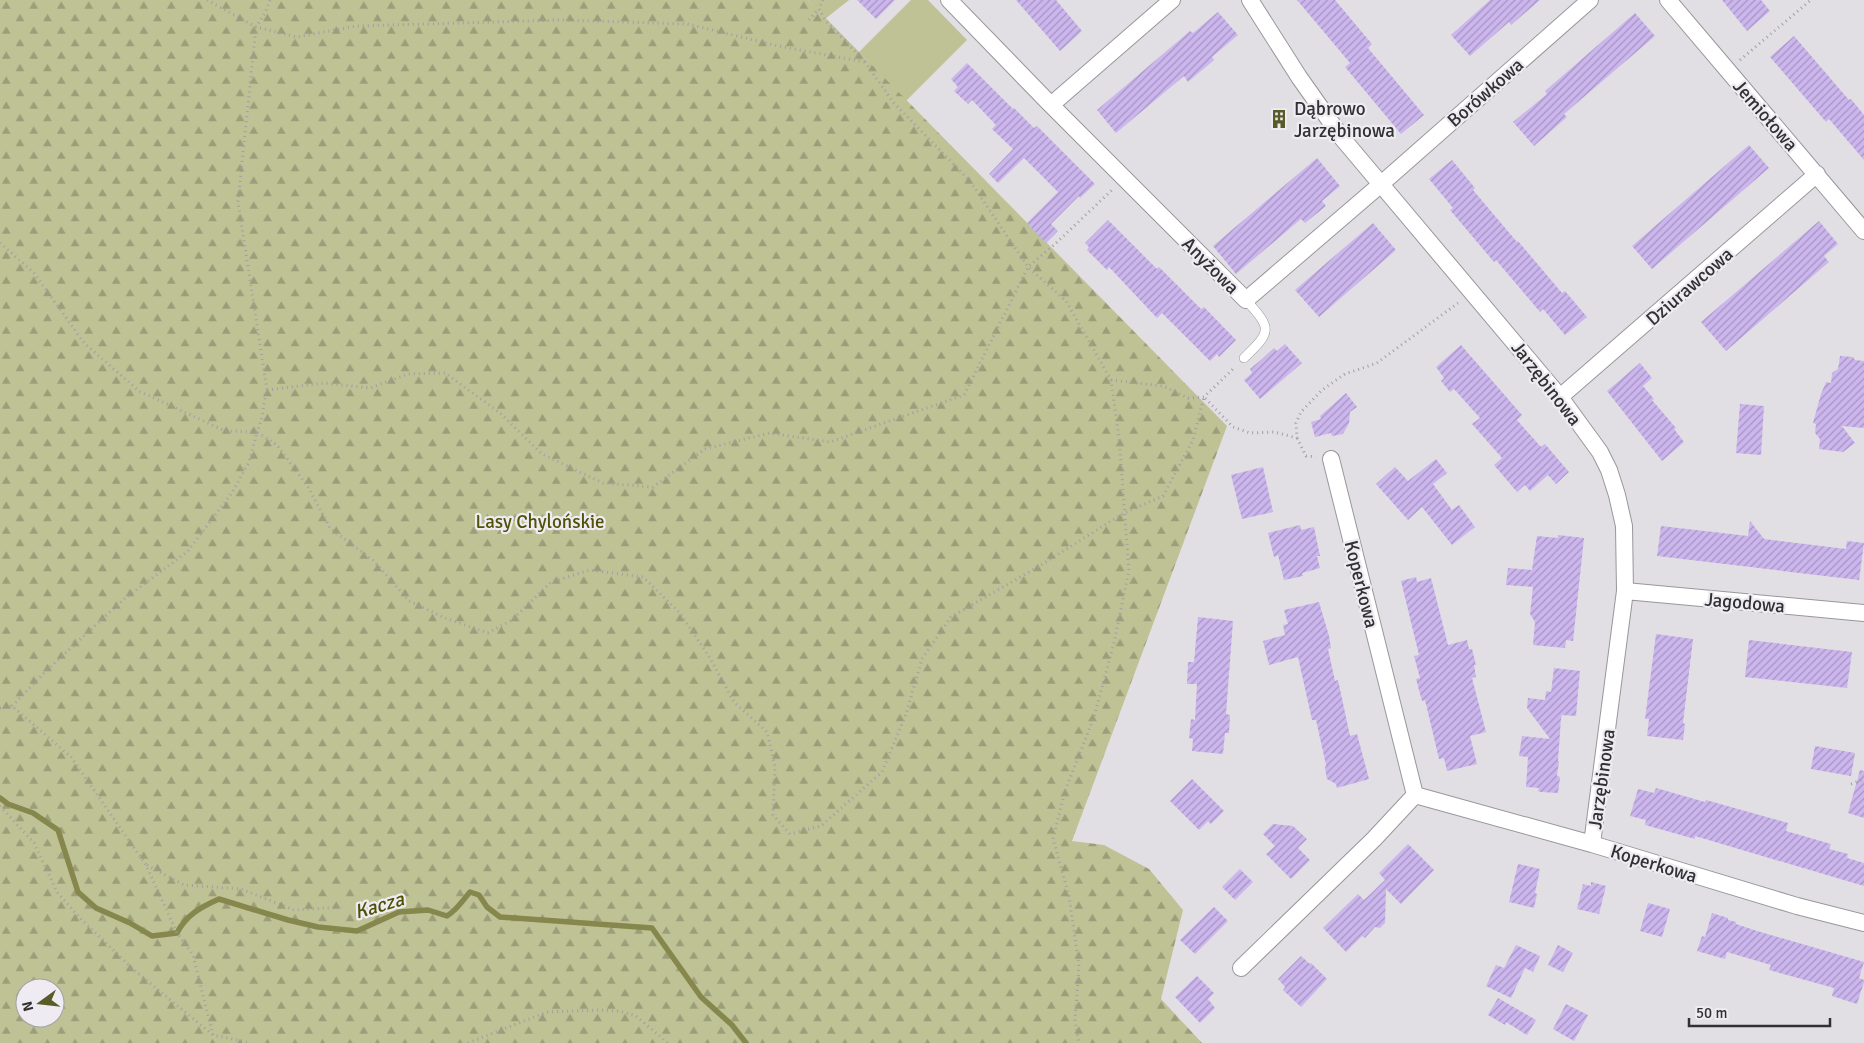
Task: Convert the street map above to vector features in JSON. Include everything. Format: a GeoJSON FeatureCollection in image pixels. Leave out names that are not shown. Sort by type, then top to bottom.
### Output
{"type":"FeatureCollection","features":[{"type":"Feature","properties":{"kind":"street","name":"Anyżowa"},"geometry":{"type":"LineString","coordinates":[[949,0],[1246,300],[1380,185]]}},
{"type":"Feature","properties":{"kind":"street","name":"Jarzębinowa"},"geometry":{"type":"LineString","coordinates":[[1250,0],[1299,77],[1342,138],[1560,397],[1600,452],[1615,486],[1624,526],[1625,591],[1592,844]]}},
{"type":"Feature","properties":{"kind":"street","name":"Borówkowa"},"geometry":{"type":"LineString","coordinates":[[1380,185],[1590,0]]}},
{"type":"Feature","properties":{"kind":"street","name":"Jemiołowa"},"geometry":{"type":"LineString","coordinates":[[1668,0],[1864,231]]}},
{"type":"Feature","properties":{"kind":"street"},"geometry":{"type":"LineString","coordinates":[[1051,105],[1167,2]]}},
{"type":"Feature","properties":{"kind":"street","name":"Dziurawcowa"},"geometry":{"type":"LineString","coordinates":[[1560,397],[1817,174]]}},
{"type":"Feature","properties":{"kind":"street","name":"Koperkowa"},"geometry":{"type":"LineString","coordinates":[[1331,459],[1415,795],[1592,844],[1797,906],[1864,923]]}},
{"type":"Feature","properties":{"kind":"street","name":"Jagodowa"},"geometry":{"type":"LineString","coordinates":[[1625,591],[1864,614]]}},
{"type":"Feature","properties":{"kind":"street"},"geometry":{"type":"LineString","coordinates":[[1242,968],[1367,846],[1415,795]]}},
{"type":"Feature","properties":{"kind":"lane"},"geometry":{"type":"LineString","coordinates":[[1244,358],[1263,340],[1266,330],[1263,319],[1246,300]]}},
{"type":"Feature","properties":{"kind":"path"},"geometry":{"type":"LineString","coordinates":[[207,0],[256,26],[297,36],[356,26],[562,20],[687,24],[783,47],[865,62]]}},
{"type":"Feature","properties":{"kind":"path"},"geometry":{"type":"LineString","coordinates":[[0,708],[12,706],[124,599],[187,552],[232,493],[249,462],[262,421],[262,407],[267,390],[238,202],[256,26],[265,13],[270,0]]}},
{"type":"Feature","properties":{"kind":"path"},"geometry":{"type":"LineString","coordinates":[[809,20],[819,9],[823,0]]}},
{"type":"Feature","properties":{"kind":"path"},"geometry":{"type":"LineString","coordinates":[[1728,70],[1811,0]]}},
{"type":"Feature","properties":{"kind":"path"},"geometry":{"type":"LineString","coordinates":[[819,9],[825,20],[865,62],[892,102],[970,181],[1028,267],[1066,301],[1111,380],[1119,438],[1129,570],[1114,643],[1094,717],[1065,791],[1052,840],[1069,896],[1079,966],[1075,1020],[1079,1043]]}},
{"type":"Feature","properties":{"kind":"path"},"geometry":{"type":"LineString","coordinates":[[267,390],[324,383],[370,388],[408,374],[445,373],[499,412],[542,454],[603,483],[653,487],[705,449],[769,433],[830,442],[964,395],[1028,267],[1056,244],[1125,178]]}},
{"type":"Feature","properties":{"kind":"path"},"geometry":{"type":"LineString","coordinates":[[0,243],[34,273],[84,343],[139,390],[225,430],[257,432],[276,445],[308,487],[330,528],[374,561],[409,601],[444,618],[488,633],[512,620],[551,582],[590,570],[643,577],[680,614],[710,658],[734,702],[767,732],[775,766],[773,815],[790,834],[821,826],[882,772],[906,714],[922,659],[951,617],[1041,565],[1124,513],[1163,496],[1193,440],[1204,397],[1244,358]]}},
{"type":"Feature","properties":{"kind":"path"},"geometry":{"type":"LineString","coordinates":[[1331,459],[1306,456],[1297,438],[1296,423],[1301,412],[1322,390],[1345,374],[1377,363],[1451,307],[1474,293]]}},
{"type":"Feature","properties":{"kind":"path"},"geometry":{"type":"LineString","coordinates":[[1111,380],[1164,386],[1188,398],[1204,397],[1233,427],[1250,433],[1274,432],[1297,438]]}},
{"type":"Feature","properties":{"kind":"path"},"geometry":{"type":"LineString","coordinates":[[12,706],[72,757],[146,865],[178,933],[193,955],[213,1035]]}},
{"type":"Feature","properties":{"kind":"path"},"geometry":{"type":"LineString","coordinates":[[1851,784],[1864,779]]}},
{"type":"Feature","properties":{"kind":"path"},"geometry":{"type":"LineString","coordinates":[[0,806],[34,843],[57,892],[80,918],[134,970],[213,1035],[251,1043]]}},
{"type":"Feature","properties":{"kind":"path"},"geometry":{"type":"LineString","coordinates":[[146,865],[184,885],[241,889],[294,910],[343,907]]}},
{"type":"Feature","properties":{"kind":"path"},"geometry":{"type":"LineString","coordinates":[[468,1043],[546,1012],[600,1010],[619,1011],[636,1016],[668,1043]]}},
{"type":"Feature","properties":{"kind":"green space","name":"Lasy Chylońskie"},"geometry":{"type":"Polygon","coordinates":[[[0,0],[808,0],[1227,426],[1072,841],[1104,845],[1149,869],[1183,910],[1161,999],[1202,1043],[0,1043],[0,0]]]}},
{"type":"Feature","properties":{"kind":"green space"},"geometry":{"type":"Polygon","coordinates":[[[808,0],[849,0],[825,19],[808,0]]]}},
{"type":"Feature","properties":{"kind":"green space"},"geometry":{"type":"Polygon","coordinates":[[[911,0],[928,0],[967,40],[906,101],[859,52],[911,0]]]}},
{"type":"Feature","properties":{"kind":"building"},"geometry":{"type":"Polygon","coordinates":[[[857,0],[895,0],[876,19],[857,0]]]}},
{"type":"Feature","properties":{"kind":"building"},"geometry":{"type":"Polygon","coordinates":[[[1016,0],[1056,0],[1082,31],[1060,51],[1016,0]]]}},
{"type":"Feature","properties":{"kind":"building"},"geometry":{"type":"Polygon","coordinates":[[[1297,0],[1335,0],[1372,44],[1368,48],[1424,115],[1401,134],[1345,67],[1350,63],[1297,0]]]}},
{"type":"Feature","properties":{"kind":"building"},"geometry":{"type":"Polygon","coordinates":[[[1490,0],[1540,0],[1511,25],[1509,22],[1470,56],[1451,35],[1490,0]]]}},
{"type":"Feature","properties":{"kind":"building"},"geometry":{"type":"Polygon","coordinates":[[[1722,0],[1761,0],[1770,11],[1747,31],[1722,0]]]}},
{"type":"Feature","properties":{"kind":"building"},"geometry":{"type":"Polygon","coordinates":[[[1218,12],[1238,35],[1212,57],[1214,60],[1188,82],[1184,76],[1116,133],[1097,110],[1190,31],[1193,33],[1218,12]]]}},
{"type":"Feature","properties":{"kind":"building"},"geometry":{"type":"Polygon","coordinates":[[[1635,13],[1655,36],[1564,114],[1567,117],[1534,146],[1513,122],[1547,94],[1545,91],[1635,13]]]}},
{"type":"Feature","properties":{"kind":"building"},"geometry":{"type":"Polygon","coordinates":[[[1794,36],[1864,115],[1864,160],[1829,119],[1826,122],[1770,57],[1794,36]]]}},
{"type":"Feature","properties":{"kind":"building"},"geometry":{"type":"Polygon","coordinates":[[[967,63],[1034,128],[1037,126],[1095,184],[1080,198],[1079,196],[1051,224],[1058,231],[1046,243],[1027,223],[1058,192],[1024,158],[998,183],[989,174],[1013,149],[992,129],[996,125],[972,100],[968,104],[954,91],[958,87],[951,79],[967,63]]]}},
{"type":"Feature","properties":{"kind":"building"},"geometry":{"type":"Polygon","coordinates":[[[1749,145],[1769,168],[1652,269],[1632,246],[1749,145]]]}},
{"type":"Feature","properties":{"kind":"building"},"geometry":{"type":"Polygon","coordinates":[[[1317,158],[1340,186],[1322,201],[1326,206],[1305,223],[1301,219],[1236,274],[1213,246],[1317,158]]]}},
{"type":"Feature","properties":{"kind":"building"},"geometry":{"type":"Polygon","coordinates":[[[1452,160],[1475,188],[1473,190],[1517,242],[1562,293],[1565,291],[1587,317],[1565,335],[1543,309],[1540,312],[1496,260],[1494,262],[1450,210],[1453,208],[1429,179],[1452,160]]]}},
{"type":"Feature","properties":{"kind":"building"},"geometry":{"type":"Polygon","coordinates":[[[1108,220],[1157,269],[1159,267],[1201,309],[1204,307],[1236,340],[1219,357],[1217,354],[1210,361],[1162,313],[1157,318],[1109,267],[1107,270],[1087,250],[1089,247],[1085,243],[1108,220]]]}},
{"type":"Feature","properties":{"kind":"building"},"geometry":{"type":"Polygon","coordinates":[[[1819,221],[1838,244],[1824,256],[1829,262],[1726,351],[1701,322],[1819,221]]]}},
{"type":"Feature","properties":{"kind":"building"},"geometry":{"type":"Polygon","coordinates":[[[1373,223],[1396,250],[1319,317],[1295,290],[1373,223]]]}},
{"type":"Feature","properties":{"kind":"building"},"geometry":{"type":"Polygon","coordinates":[[[1285,344],[1302,363],[1260,399],[1244,380],[1252,373],[1250,369],[1274,348],[1277,351],[1285,344]]]}},
{"type":"Feature","properties":{"kind":"building"},"geometry":{"type":"Polygon","coordinates":[[[1461,345],[1522,415],[1517,420],[1541,447],[1545,444],[1569,472],[1556,484],[1548,475],[1530,491],[1525,485],[1517,492],[1494,465],[1502,458],[1472,424],[1480,418],[1454,389],[1450,392],[1441,381],[1444,378],[1436,367],[1461,345]]]}},
{"type":"Feature","properties":{"kind":"building"},"geometry":{"type":"Polygon","coordinates":[[[1840,356],[1853,357],[1855,360],[1864,361],[1864,428],[1842,426],[1855,443],[1843,452],[1819,449],[1820,439],[1815,433],[1816,424],[1813,423],[1821,394],[1826,382],[1831,383],[1832,373],[1838,369],[1840,356]]]}},
{"type":"Feature","properties":{"kind":"building"},"geometry":{"type":"Polygon","coordinates":[[[1640,363],[1652,378],[1643,386],[1654,399],[1652,400],[1676,428],[1674,429],[1684,442],[1662,461],[1607,391],[1640,363]]]}},
{"type":"Feature","properties":{"kind":"building"},"geometry":{"type":"Polygon","coordinates":[[[1346,393],[1357,407],[1350,412],[1349,423],[1343,434],[1332,436],[1331,433],[1315,437],[1311,422],[1321,419],[1320,416],[1346,393]]]}},
{"type":"Feature","properties":{"kind":"building"},"geometry":{"type":"Polygon","coordinates":[[[1740,404],[1764,406],[1761,455],[1736,453],[1740,404]]]}},
{"type":"Feature","properties":{"kind":"building"},"geometry":{"type":"Polygon","coordinates":[[[1436,459],[1447,473],[1433,484],[1452,510],[1459,505],[1475,527],[1452,545],[1422,507],[1408,520],[1376,484],[1395,467],[1408,481],[1436,459]]]}},
{"type":"Feature","properties":{"kind":"building"},"geometry":{"type":"Polygon","coordinates":[[[1263,467],[1273,512],[1242,519],[1231,475],[1263,467]]]}},
{"type":"Feature","properties":{"kind":"building"},"geometry":{"type":"Polygon","coordinates":[[[1750,521],[1764,539],[1846,549],[1847,541],[1864,543],[1859,580],[1657,556],[1661,526],[1748,536],[1750,521]]]}},
{"type":"Feature","properties":{"kind":"building"},"geometry":{"type":"Polygon","coordinates":[[[1300,525],[1301,530],[1314,527],[1320,556],[1317,556],[1320,568],[1302,573],[1303,576],[1284,580],[1278,555],[1274,557],[1268,533],[1300,525]]]}},
{"type":"Feature","properties":{"kind":"building"},"geometry":{"type":"Polygon","coordinates":[[[1558,535],[1584,538],[1573,641],[1566,640],[1565,648],[1533,645],[1535,622],[1530,614],[1533,587],[1506,585],[1508,568],[1532,570],[1537,536],[1558,538],[1558,535]]]}},
{"type":"Feature","properties":{"kind":"building"},"geometry":{"type":"Polygon","coordinates":[[[1416,577],[1417,582],[1431,578],[1448,645],[1467,640],[1469,649],[1472,649],[1476,665],[1474,665],[1476,677],[1472,678],[1486,732],[1470,736],[1477,764],[1447,771],[1444,758],[1439,759],[1425,700],[1422,701],[1416,679],[1420,678],[1414,656],[1419,655],[1401,581],[1416,577]]]}},
{"type":"Feature","properties":{"kind":"building"},"geometry":{"type":"Polygon","coordinates":[[[1319,602],[1329,636],[1331,648],[1328,649],[1335,681],[1338,680],[1350,736],[1357,734],[1369,779],[1337,788],[1336,784],[1327,779],[1326,765],[1316,720],[1312,720],[1298,657],[1269,665],[1263,641],[1285,635],[1283,625],[1288,624],[1284,610],[1319,602]]]}},
{"type":"Feature","properties":{"kind":"building"},"geometry":{"type":"Polygon","coordinates":[[[1198,617],[1233,621],[1226,714],[1230,715],[1229,733],[1225,733],[1223,754],[1192,751],[1193,739],[1189,738],[1191,719],[1195,720],[1197,684],[1187,684],[1188,662],[1194,662],[1198,617]]]}},
{"type":"Feature","properties":{"kind":"building"},"geometry":{"type":"Polygon","coordinates":[[[1656,634],[1693,639],[1683,723],[1685,724],[1683,740],[1647,736],[1649,719],[1645,719],[1656,634]]]}},
{"type":"Feature","properties":{"kind":"building"},"geometry":{"type":"Polygon","coordinates":[[[1749,640],[1852,652],[1847,688],[1745,677],[1749,640]]]}},
{"type":"Feature","properties":{"kind":"building"},"geometry":{"type":"Polygon","coordinates":[[[1554,668],[1580,671],[1576,716],[1562,715],[1561,718],[1557,776],[1560,777],[1558,793],[1541,792],[1538,791],[1539,788],[1526,787],[1528,757],[1519,756],[1522,736],[1550,739],[1527,708],[1528,698],[1545,700],[1546,691],[1551,692],[1554,668]]]}},
{"type":"Feature","properties":{"kind":"building"},"geometry":{"type":"Polygon","coordinates":[[[1815,746],[1855,753],[1851,776],[1811,769],[1815,746]]]}},
{"type":"Feature","properties":{"kind":"building"},"geometry":{"type":"Polygon","coordinates":[[[1860,770],[1864,771],[1864,818],[1848,813],[1860,770]]]}},
{"type":"Feature","properties":{"kind":"building"},"geometry":{"type":"Polygon","coordinates":[[[1192,779],[1224,811],[1211,824],[1208,821],[1199,830],[1170,801],[1192,779]]]}},
{"type":"Feature","properties":{"kind":"building"},"geometry":{"type":"Polygon","coordinates":[[[1656,788],[1788,823],[1786,831],[1831,844],[1829,849],[1848,854],[1847,858],[1864,863],[1864,886],[1695,836],[1695,839],[1645,825],[1646,820],[1630,816],[1638,789],[1654,793],[1656,788]]]}},
{"type":"Feature","properties":{"kind":"building"},"geometry":{"type":"Polygon","coordinates":[[[1273,824],[1293,826],[1307,839],[1298,848],[1310,860],[1291,879],[1266,854],[1275,846],[1263,834],[1273,824]]]}},
{"type":"Feature","properties":{"kind":"building"},"geometry":{"type":"Polygon","coordinates":[[[1408,844],[1434,870],[1401,904],[1386,889],[1385,923],[1380,928],[1375,927],[1365,938],[1362,936],[1346,952],[1323,928],[1358,894],[1364,900],[1385,880],[1379,873],[1408,844]]]}},
{"type":"Feature","properties":{"kind":"building"},"geometry":{"type":"Polygon","coordinates":[[[1518,864],[1540,869],[1534,908],[1509,902],[1518,864]]]}},
{"type":"Feature","properties":{"kind":"building"},"geometry":{"type":"Polygon","coordinates":[[[1240,869],[1253,882],[1235,900],[1222,887],[1240,869]]]}},
{"type":"Feature","properties":{"kind":"building"},"geometry":{"type":"Polygon","coordinates":[[[1591,882],[1606,886],[1599,914],[1577,909],[1583,884],[1591,886],[1591,882]]]}},
{"type":"Feature","properties":{"kind":"building"},"geometry":{"type":"Polygon","coordinates":[[[1648,903],[1670,909],[1662,937],[1640,931],[1648,903]]]}},
{"type":"Feature","properties":{"kind":"building"},"geometry":{"type":"Polygon","coordinates":[[[1214,907],[1228,921],[1195,954],[1180,940],[1214,907]]]}},
{"type":"Feature","properties":{"kind":"building"},"geometry":{"type":"Polygon","coordinates":[[[1712,913],[1757,931],[1864,962],[1859,978],[1864,980],[1864,982],[1857,1004],[1832,996],[1834,988],[1769,970],[1771,965],[1727,952],[1725,959],[1697,951],[1702,936],[1705,937],[1712,913]]]}},
{"type":"Feature","properties":{"kind":"building"},"geometry":{"type":"Polygon","coordinates":[[[1516,945],[1540,956],[1533,972],[1525,968],[1511,998],[1486,986],[1496,965],[1504,968],[1516,945]]]}},
{"type":"Feature","properties":{"kind":"building"},"geometry":{"type":"Polygon","coordinates":[[[1558,945],[1573,953],[1563,972],[1548,965],[1558,945]]]}},
{"type":"Feature","properties":{"kind":"building"},"geometry":{"type":"Polygon","coordinates":[[[1301,956],[1327,979],[1301,1007],[1283,990],[1285,987],[1278,979],[1301,956]]]}},
{"type":"Feature","properties":{"kind":"building"},"geometry":{"type":"Polygon","coordinates":[[[1197,976],[1214,993],[1208,999],[1215,1008],[1200,1023],[1175,997],[1197,976]]]}},
{"type":"Feature","properties":{"kind":"building"},"geometry":{"type":"Polygon","coordinates":[[[1498,998],[1536,1020],[1527,1035],[1506,1022],[1505,1025],[1488,1015],[1498,998]]]}},
{"type":"Feature","properties":{"kind":"building"},"geometry":{"type":"Polygon","coordinates":[[[1566,1004],[1588,1015],[1574,1041],[1553,1029],[1566,1004]]]}},
{"type":"Feature","properties":{"kind":"waterway","name":"Kacza"},"geometry":{"type":"LineString","coordinates":[[0,798],[8,804],[33,813],[58,830],[78,892],[96,908],[130,923],[152,936],[177,933],[185,921],[195,912],[219,899],[318,927],[357,931],[399,912],[428,910],[447,916],[457,908],[470,892],[479,895],[487,907],[500,917],[652,928],[701,997],[732,1025],[746,1043]]}},
{"type":"Feature","properties":{"kind":"place","name":"Dąbrowo Jarzębinowa"},"geometry":{"type":"Point","coordinates":[1279,119]}}]}
